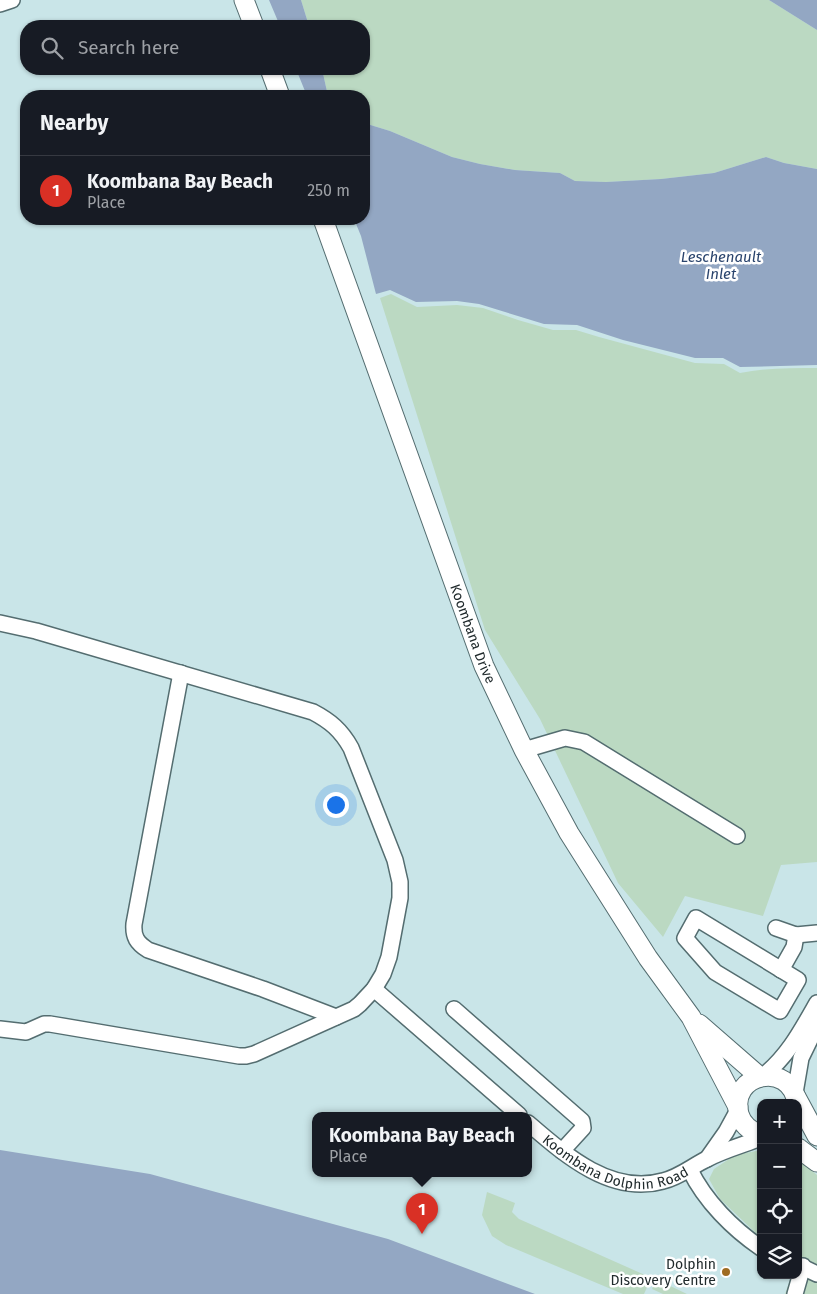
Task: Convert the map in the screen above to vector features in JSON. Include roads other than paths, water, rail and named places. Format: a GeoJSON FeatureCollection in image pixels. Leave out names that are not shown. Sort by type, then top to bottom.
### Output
{"type":"FeatureCollection","features":[{"type":"Feature","properties":{"kind":"main road"},"geometry":{"type":"LineString","coordinates":[[244,0],[252,20]]}},
{"type":"Feature","properties":{"kind":"main road"},"geometry":{"type":"LineString","coordinates":[[272,75],[278,90]]}},
{"type":"Feature","properties":{"kind":"main road","name":"Koombana Drive"},"geometry":{"type":"LineString","coordinates":[[326,225],[484,666],[524,750],[570,834],[648,958],[691,1017],[745,1125],[757,1134]]}},
{"type":"Feature","properties":{"kind":"main road","name":"Koombana Drive"},"geometry":{"type":"LineString","coordinates":[[691,1017],[761,1077]]}},
{"type":"Feature","properties":{"kind":"main road"},"geometry":{"type":"LineString","coordinates":[[738,1108],[741,1091],[746,1085],[761,1077],[778,1078],[791,1087],[817,1136]]}},
{"type":"Feature","properties":{"kind":"main road"},"geometry":{"type":"LineString","coordinates":[[802,1151],[817,1162]]}},
{"type":"Feature","properties":{"kind":"street"},"geometry":{"type":"LineString","coordinates":[[0,4],[12,0]]}},
{"type":"Feature","properties":{"kind":"street"},"geometry":{"type":"LineString","coordinates":[[0,623],[36,631],[181,673],[313,712],[326,719],[344,736],[351,748],[395,860],[400,882],[400,898],[389,957],[383,974],[374,989],[360,1004],[336,1017],[246,1056],[50,1024],[44,1024],[26,1032],[0,1029]]}},
{"type":"Feature","properties":{"kind":"street"},"geometry":{"type":"LineString","coordinates":[[181,673],[134,924],[137,942],[148,950],[254,986],[336,1017]]}},
{"type":"Feature","properties":{"kind":"street"},"geometry":{"type":"LineString","coordinates":[[524,750],[558,739],[574,739],[584,742],[737,836]]}},
{"type":"Feature","properties":{"kind":"street"},"geometry":{"type":"LineString","coordinates":[[696,918],[781,970],[798,980],[780,1011],[715,972],[685,938],[696,918]]}},
{"type":"Feature","properties":{"kind":"street"},"geometry":{"type":"LineString","coordinates":[[776,928],[809,935]]}},
{"type":"Feature","properties":{"kind":"street"},"geometry":{"type":"LineString","coordinates":[[781,970],[794,947],[809,935]]}},
{"type":"Feature","properties":{"kind":"street"},"geometry":{"type":"LineString","coordinates":[[374,989],[516,1112]]}},
{"type":"Feature","properties":{"kind":"street"},"geometry":{"type":"LineString","coordinates":[[761,1077],[778,1064],[798,1036],[817,1003]]}},
{"type":"Feature","properties":{"kind":"street"},"geometry":{"type":"LineString","coordinates":[[454,1009],[582,1121],[583,1128],[562,1151]]}},
{"type":"Feature","properties":{"kind":"street"},"geometry":{"type":"LineString","coordinates":[[796,1098],[798,1067],[817,1025]]}},
{"type":"Feature","properties":{"kind":"street"},"geometry":{"type":"LineString","coordinates":[[801,1058],[817,1053]]}},
{"type":"Feature","properties":{"kind":"street","name":"Koombana Dolphin Road"},"geometry":{"type":"LineString","coordinates":[[707,1159],[726,1132],[738,1108]]}},
{"type":"Feature","properties":{"kind":"street","name":"Koombana Dolphin Road"},"geometry":{"type":"LineString","coordinates":[[532,1126],[562,1151],[593,1171],[608,1178],[624,1182],[649,1184],[662,1182],[690,1170],[707,1159],[757,1138]]}},
{"type":"Feature","properties":{"kind":"street"},"geometry":{"type":"LineString","coordinates":[[690,1170],[707,1199],[745,1236],[757,1245]]}},
{"type":"Feature","properties":{"kind":"street"},"geometry":{"type":"LineString","coordinates":[[802,1266],[817,1274]]}},
{"type":"Feature","properties":{"kind":"street"},"geometry":{"type":"LineString","coordinates":[[795,1294],[798,1279]]}},
{"type":"Feature","properties":{"kind":"water"},"geometry":{"type":"Polygon","coordinates":[[[269,0],[301,0],[307,20],[277,20],[269,0]]]}},
{"type":"Feature","properties":{"kind":"water"},"geometry":{"type":"Polygon","coordinates":[[[769,0],[817,0],[817,30],[769,0]]]}},
{"type":"Feature","properties":{"kind":"water"},"geometry":{"type":"Polygon","coordinates":[[[298,75],[323,75],[327,90],[305,90],[298,75]]]}},
{"type":"Feature","properties":{"kind":"water","name":"Leschenault Inlet"},"geometry":{"type":"Polygon","coordinates":[[[370,125],[390,131],[452,157],[515,170],[560,173],[575,181],[606,182],[661,179],[714,173],[766,157],[784,163],[817,169],[817,365],[740,367],[723,358],[695,358],[623,340],[577,325],[544,324],[479,304],[457,301],[416,302],[390,290],[376,294],[356,225],[370,225],[370,125]]]}},
{"type":"Feature","properties":{"kind":"water"},"geometry":{"type":"Polygon","coordinates":[[[0,1150],[150,1174],[388,1239],[535,1294],[0,1294],[0,1150]]]}},
{"type":"Feature","properties":{"kind":"place","name":"Koombana Bay Beach"},"geometry":{"type":"Point","coordinates":[422,1234]}},
{"type":"Feature","properties":{"kind":"place","name":"Dolphin Discovery Centre"},"geometry":{"type":"Point","coordinates":[726,1272]}}]}
